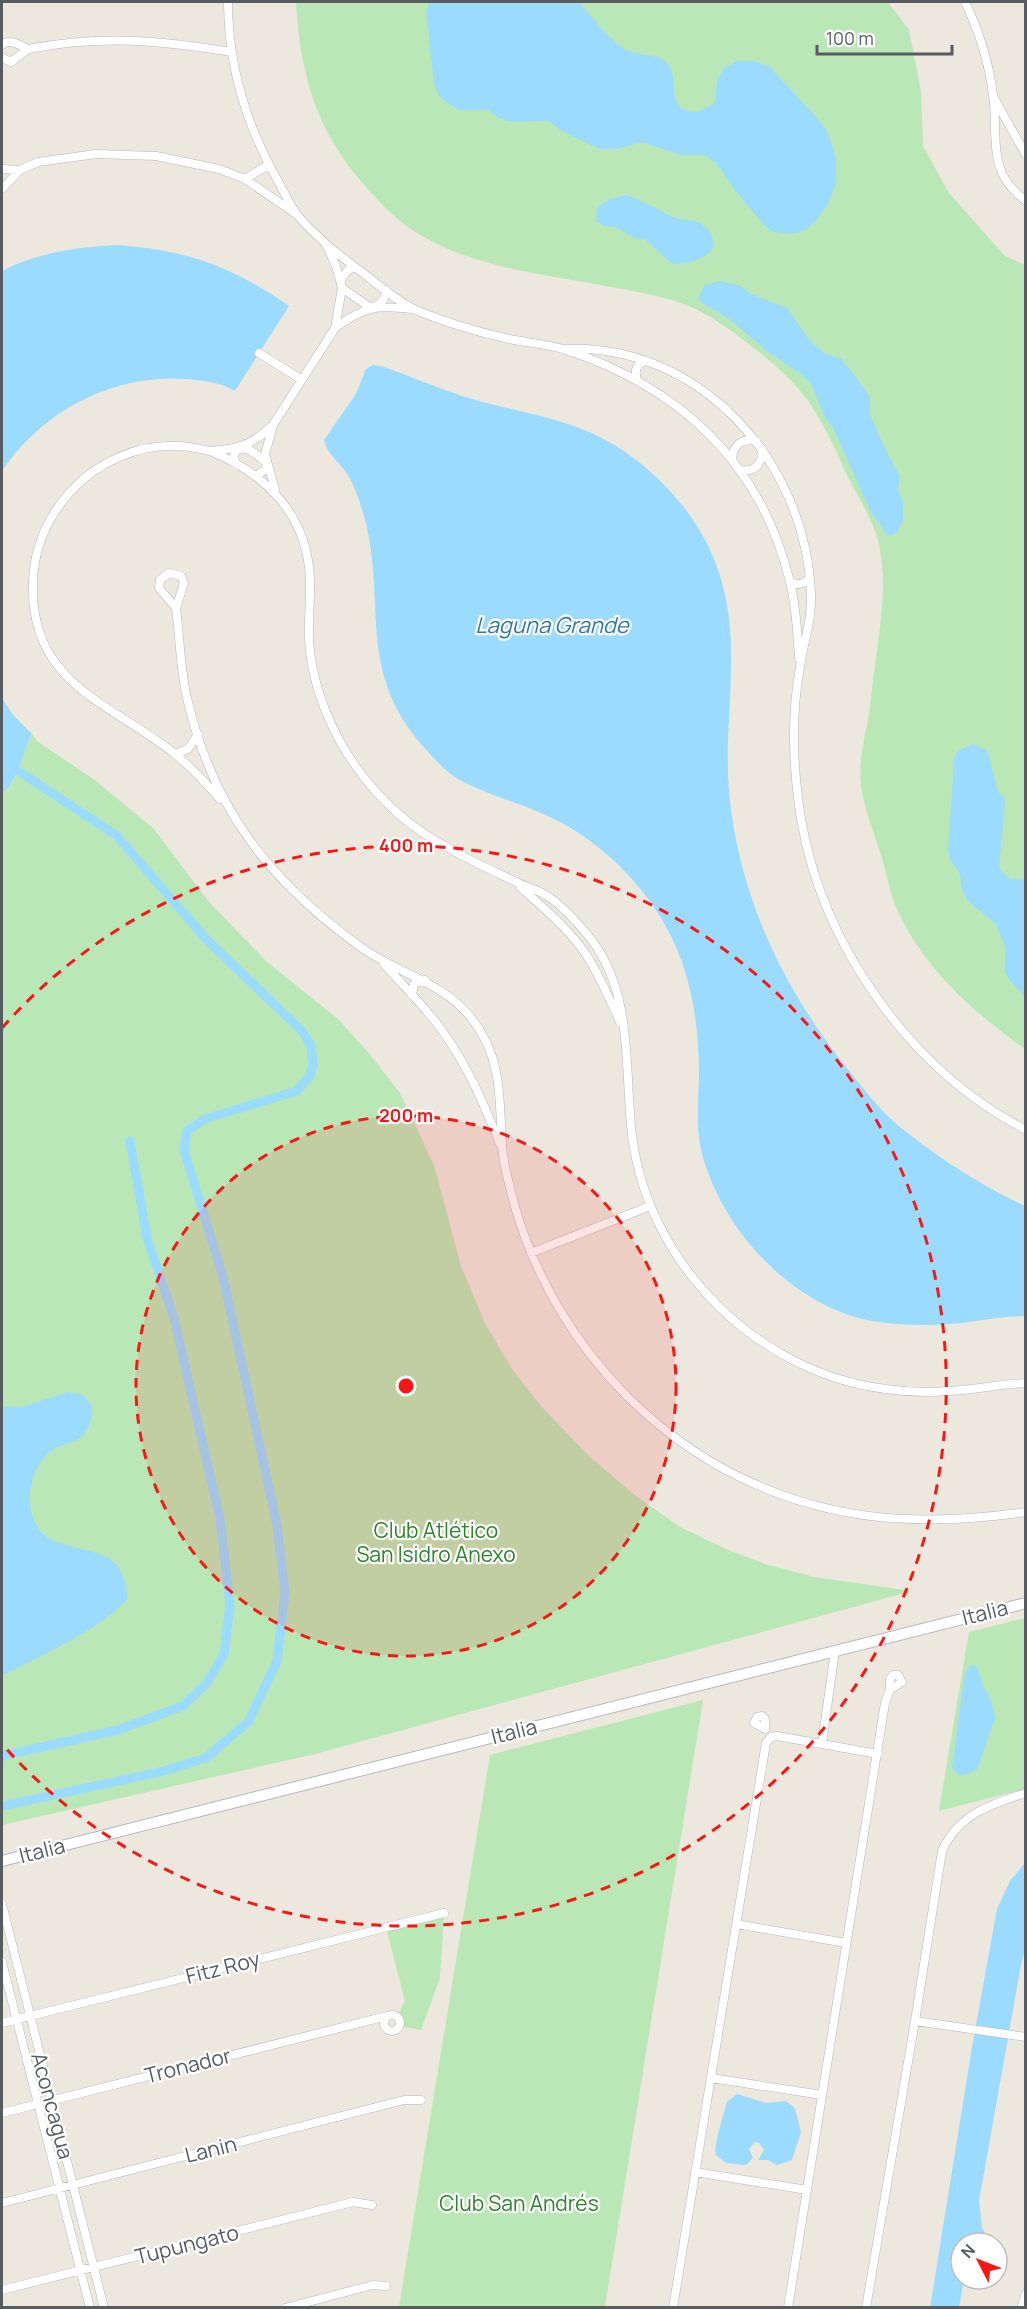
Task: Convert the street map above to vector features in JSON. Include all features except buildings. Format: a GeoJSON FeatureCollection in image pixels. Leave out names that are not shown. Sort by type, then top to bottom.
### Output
{"type":"FeatureCollection","features":[{"type":"Feature","properties":{"kind":"street"},"geometry":{"type":"LineString","coordinates":[[228,2],[231,52],[239,92],[250,127],[268,165],[297,214]]}},
{"type":"Feature","properties":{"kind":"street"},"geometry":{"type":"LineString","coordinates":[[965,2],[983,47],[994,97],[995,155],[1006,182],[1026,201]]}},
{"type":"Feature","properties":{"kind":"street"},"geometry":{"type":"LineString","coordinates":[[2,58],[11,62],[28,49],[75,41],[141,40],[231,52]]}},
{"type":"Feature","properties":{"kind":"street"},"geometry":{"type":"LineString","coordinates":[[2,45],[5,42],[11,42],[28,49]]}},
{"type":"Feature","properties":{"kind":"street"},"geometry":{"type":"LineString","coordinates":[[994,97],[1011,132],[1026,155]]}},
{"type":"Feature","properties":{"kind":"street"},"geometry":{"type":"LineString","coordinates":[[994,138],[1001,130],[1011,132]]}},
{"type":"Feature","properties":{"kind":"street"},"geometry":{"type":"LineString","coordinates":[[2,189],[20,170],[38,162],[96,154],[127,154],[189,161],[219,168],[244,179],[297,214],[326,244],[354,267],[415,310]]}},
{"type":"Feature","properties":{"kind":"street"},"geometry":{"type":"LineString","coordinates":[[244,179],[268,165]]}},
{"type":"Feature","properties":{"kind":"street"},"geometry":{"type":"LineString","coordinates":[[2,169],[20,170]]}},
{"type":"Feature","properties":{"kind":"street"},"geometry":{"type":"LineString","coordinates":[[326,244],[342,284],[371,308],[389,307],[415,310],[491,335],[563,349],[600,349],[646,361],[683,378],[703,391],[721,405],[756,441],[784,485],[795,510],[803,535],[809,578],[810,621],[800,666],[794,736],[801,816],[814,875],[831,917],[873,992],[911,1039],[958,1084],[996,1112],[1026,1130]]}},
{"type":"Feature","properties":{"kind":"street"},"geometry":{"type":"LineString","coordinates":[[335,328],[342,284],[347,271],[354,267]]}},
{"type":"Feature","properties":{"kind":"street"},"geometry":{"type":"LineString","coordinates":[[236,464],[233,457],[235,453],[262,435],[273,424],[335,328],[349,318],[380,304],[386,290]]}},
{"type":"Feature","properties":{"kind":"street"},"geometry":{"type":"LineString","coordinates":[[563,349],[637,380],[672,401],[709,433],[732,460],[772,528],[790,581],[800,666]]}},
{"type":"Feature","properties":{"kind":"street"},"geometry":{"type":"LineString","coordinates":[[259,353],[302,380]]}},
{"type":"Feature","properties":{"kind":"street"},"geometry":{"type":"LineString","coordinates":[[637,380],[635,371],[646,361]]}},
{"type":"Feature","properties":{"kind":"street"},"geometry":{"type":"LineString","coordinates":[[273,424],[266,444],[267,463],[276,493],[297,526],[306,550],[310,576],[309,639],[319,692],[329,719],[343,747],[359,771],[379,795],[415,827],[447,848],[514,882],[546,895],[564,909],[593,943],[605,962],[615,986],[624,1029],[629,1070],[632,1137],[650,1206],[665,1237],[681,1262],[716,1304],[768,1346],[794,1362],[822,1374],[856,1383],[899,1390],[949,1391],[1026,1383]]}},
{"type":"Feature","properties":{"kind":"street"},"geometry":{"type":"LineString","coordinates":[[732,460],[733,449],[737,444],[749,439],[756,441]]}},
{"type":"Feature","properties":{"kind":"street"},"geometry":{"type":"LineString","coordinates":[[267,463],[250,450],[241,447],[210,451],[180,446],[162,446],[130,453],[101,465],[86,476],[71,491],[51,518],[41,537],[33,572],[33,588],[42,639],[60,669],[89,698],[175,754],[225,805],[271,868],[291,890],[334,927],[381,961],[431,1015],[447,1037],[483,1102],[502,1149],[514,1204],[531,1253],[571,1329],[608,1377],[657,1424],[724,1470],[819,1507],[878,1517],[918,1520],[956,1519],[1026,1512]]}},
{"type":"Feature","properties":{"kind":"street"},"geometry":{"type":"LineString","coordinates":[[739,470],[752,470],[757,466],[761,460],[762,449]]}},
{"type":"Feature","properties":{"kind":"street"},"geometry":{"type":"LineString","coordinates":[[210,451],[256,476],[276,493]]}},
{"type":"Feature","properties":{"kind":"street"},"geometry":{"type":"LineString","coordinates":[[256,476],[265,470],[267,463]]}},
{"type":"Feature","properties":{"kind":"street"},"geometry":{"type":"LineString","coordinates":[[790,581],[797,585],[803,584],[809,578]]}},
{"type":"Feature","properties":{"kind":"street"},"geometry":{"type":"LineString","coordinates":[[176,608],[183,674],[198,734],[225,805]]}},
{"type":"Feature","properties":{"kind":"street"},"geometry":{"type":"LineString","coordinates":[[175,754],[188,749],[198,734]]}},
{"type":"Feature","properties":{"kind":"street"},"geometry":{"type":"LineString","coordinates":[[514,882],[557,920],[576,941],[588,958],[624,1029]]}},
{"type":"Feature","properties":{"kind":"street"},"geometry":{"type":"LineString","coordinates":[[381,961],[425,980],[457,1003],[482,1035],[495,1066],[501,1096],[502,1149]]}},
{"type":"Feature","properties":{"kind":"street"},"geometry":{"type":"LineString","coordinates":[[412,995],[414,984],[425,980]]}},
{"type":"Feature","properties":{"kind":"street"},"geometry":{"type":"LineString","coordinates":[[483,1102],[492,1103],[501,1096]]}},
{"type":"Feature","properties":{"kind":"street"},"geometry":{"type":"LineString","coordinates":[[531,1253],[650,1206]]}},
{"type":"Feature","properties":{"kind":"street","name":"Italia"},"geometry":{"type":"LineString","coordinates":[[2,1861],[1026,1603]]}},
{"type":"Feature","properties":{"kind":"street"},"geometry":{"type":"LineString","coordinates":[[822,1743],[835,1651]]}},
{"type":"Feature","properties":{"kind":"street"},"geometry":{"type":"LineString","coordinates":[[788,2307],[885,1703],[890,1690]]}},
{"type":"Feature","properties":{"kind":"street"},"geometry":{"type":"LineString","coordinates":[[765,1729],[771,1737]]}},
{"type":"Feature","properties":{"kind":"street"},"geometry":{"type":"LineString","coordinates":[[673,2307],[766,1743],[771,1737],[777,1736],[878,1754]]}},
{"type":"Feature","properties":{"kind":"street"},"geometry":{"type":"LineString","coordinates":[[866,2307],[942,1851],[946,1841],[960,1823],[973,1814],[993,1803],[1026,1793]]}},
{"type":"Feature","properties":{"kind":"street","name":"Aconcagua"},"geometry":{"type":"LineString","coordinates":[[2,1904],[50,2101],[104,2307]]}},
{"type":"Feature","properties":{"kind":"street","name":"Fitz Roy"},"geometry":{"type":"LineString","coordinates":[[2,2023],[444,1913]]}},
{"type":"Feature","properties":{"kind":"street"},"geometry":{"type":"LineString","coordinates":[[736,1924],[846,1943]]}},
{"type":"Feature","properties":{"kind":"street"},"geometry":{"type":"LineString","coordinates":[[2,1966],[16,1966]]}},
{"type":"Feature","properties":{"kind":"street","name":"Aconcagua"},"geometry":{"type":"LineString","coordinates":[[2,1966],[90,2307]]}},
{"type":"Feature","properties":{"kind":"street"},"geometry":{"type":"LineString","coordinates":[[375,2019],[390,2031],[400,2026],[400,2021],[397,2016],[387,2016],[384,2026]]}},
{"type":"Feature","properties":{"kind":"street","name":"Tronador"},"geometry":{"type":"LineString","coordinates":[[2,2113],[387,2016]]}},
{"type":"Feature","properties":{"kind":"street"},"geometry":{"type":"LineString","coordinates":[[915,2021],[1026,2037]]}},
{"type":"Feature","properties":{"kind":"street"},"geometry":{"type":"LineString","coordinates":[[711,2078],[822,2095]]}},
{"type":"Feature","properties":{"kind":"street","name":"Lanin"},"geometry":{"type":"LineString","coordinates":[[2,2203],[404,2100],[422,2100]]}},
{"type":"Feature","properties":{"kind":"street"},"geometry":{"type":"LineString","coordinates":[[695,2172],[807,2190]]}},
{"type":"Feature","properties":{"kind":"street","name":"Tupungato"},"geometry":{"type":"LineString","coordinates":[[2,2290],[353,2202],[372,2205]]}},
{"type":"Feature","properties":{"kind":"street"},"geometry":{"type":"LineString","coordinates":[[285,2307],[373,2285],[386,2286]]}},
{"type":"Feature","properties":{"kind":"street"},"geometry":{"type":"LineString","coordinates":[[1021,2307],[1026,2293]]}},
{"type":"Feature","properties":{"kind":"green space"},"geometry":{"type":"Polygon","coordinates":[[[296,2],[888,2],[909,30],[921,91],[923,146],[949,193],[1005,256],[1025,265],[1025,1049],[987,1020],[951,987],[920,949],[896,907],[866,809],[860,772],[882,611],[883,578],[880,550],[869,518],[829,436],[810,403],[780,370],[749,344],[689,306],[650,295],[483,261],[435,243],[405,225],[385,207],[344,160],[321,119],[306,75],[296,2]]]}},
{"type":"Feature","properties":{"kind":"green space","name":"Club Atlético San Isidro Anexo"},"geometry":{"type":"Polygon","coordinates":[[[32,734],[37,741],[96,781],[154,829],[209,902],[267,962],[338,1019],[400,1093],[434,1165],[461,1266],[485,1323],[512,1369],[541,1406],[589,1456],[636,1496],[680,1527],[728,1550],[765,1564],[814,1577],[912,1591],[315,1754],[2,1825],[2,794],[16,774],[32,734]]]}},
{"type":"Feature","properties":{"kind":"green space"},"geometry":{"type":"Polygon","coordinates":[[[1025,1618],[1025,1789],[939,1811],[969,1632],[1025,1618]]]}},
{"type":"Feature","properties":{"kind":"green space","name":"Club San Andrés"},"geometry":{"type":"Polygon","coordinates":[[[703,1700],[605,2307],[399,2307],[490,1755],[703,1700]]]}},
{"type":"Feature","properties":{"kind":"green space"},"geometry":{"type":"Polygon","coordinates":[[[444,1913],[440,1978],[421,2030],[400,2026],[397,2016],[405,2001],[386,1927],[444,1913]]]}},
{"type":"Feature","properties":{"kind":"water"},"geometry":{"type":"Polygon","coordinates":[[[430,2],[579,2],[607,34],[624,49],[664,60],[671,69],[676,101],[685,110],[693,112],[715,102],[717,81],[724,68],[737,61],[754,61],[770,67],[826,130],[836,160],[835,186],[828,204],[814,223],[805,230],[793,234],[774,232],[766,227],[738,194],[716,163],[705,155],[681,155],[642,142],[617,149],[599,149],[562,131],[548,121],[511,122],[499,118],[488,110],[459,110],[443,100],[434,84],[426,11],[430,2]]]}},
{"type":"Feature","properties":{"kind":"water"},"geometry":{"type":"Polygon","coordinates":[[[626,195],[673,217],[695,221],[706,227],[712,236],[712,250],[696,260],[671,263],[646,240],[634,238],[616,227],[604,226],[596,221],[597,208],[610,199],[626,195]]]}},
{"type":"Feature","properties":{"kind":"water"},"geometry":{"type":"Polygon","coordinates":[[[119,245],[167,251],[208,263],[248,280],[289,306],[235,391],[206,381],[187,379],[133,382],[107,390],[82,400],[38,430],[18,450],[2,471],[2,271],[44,255],[89,247],[119,245]]]}},
{"type":"Feature","properties":{"kind":"water"},"geometry":{"type":"Polygon","coordinates":[[[721,281],[741,286],[751,294],[787,308],[811,342],[826,354],[842,359],[870,397],[870,415],[900,476],[898,489],[903,502],[903,521],[897,533],[888,536],[871,512],[811,384],[728,318],[700,302],[698,298],[705,285],[721,281]]]}},
{"type":"Feature","properties":{"kind":"water","name":"Laguna Grande"},"geometry":{"type":"Polygon","coordinates":[[[373,365],[472,399],[559,421],[600,437],[620,448],[661,482],[680,502],[695,523],[718,570],[730,622],[729,791],[734,830],[743,868],[768,941],[805,1009],[850,1072],[882,1110],[908,1134],[940,1157],[990,1188],[1025,1206],[1025,1316],[940,1325],[906,1325],[872,1321],[843,1313],[789,1282],[765,1261],[744,1237],[712,1183],[702,1154],[698,1123],[698,1045],[692,998],[679,953],[657,911],[632,879],[609,856],[583,836],[556,820],[479,789],[448,772],[421,744],[400,714],[387,686],[376,628],[369,538],[361,506],[349,477],[328,451],[324,440],[356,394],[366,369],[373,365]]]}},
{"type":"Feature","properties":{"kind":"water"},"geometry":{"type":"Polygon","coordinates":[[[2,698],[13,715],[32,734],[16,774],[2,794],[2,698]]]}},
{"type":"Feature","properties":{"kind":"water"},"geometry":{"type":"Polygon","coordinates":[[[973,744],[987,750],[998,792],[1003,796],[1005,802],[999,869],[1010,879],[1025,880],[1025,996],[1010,981],[1005,972],[1005,947],[996,924],[968,901],[962,890],[960,874],[950,860],[948,852],[954,758],[958,751],[973,744]]]}},
{"type":"Feature","properties":{"kind":"water"},"geometry":{"type":"Polygon","coordinates":[[[68,1392],[83,1395],[92,1406],[90,1424],[82,1437],[54,1449],[42,1460],[32,1481],[30,1505],[32,1516],[47,1537],[112,1560],[122,1574],[128,1598],[118,1609],[88,1631],[2,1676],[2,1407],[22,1407],[68,1392]]]}},
{"type":"Feature","properties":{"kind":"water"},"geometry":{"type":"Polygon","coordinates":[[[976,1665],[984,1688],[991,1699],[995,1718],[978,1768],[971,1773],[960,1775],[952,1767],[965,1673],[969,1666],[976,1665]]]}},
{"type":"Feature","properties":{"kind":"water"},"geometry":{"type":"Polygon","coordinates":[[[1025,1863],[1025,1950],[979,2201],[984,2231],[949,2231],[949,2291],[962,2291],[959,2307],[930,2308],[972,2047],[997,1909],[1010,1881],[1025,1863]]]}},
{"type":"Feature","properties":{"kind":"water"},"geometry":{"type":"Polygon","coordinates":[[[737,2094],[766,2103],[786,2101],[795,2108],[801,2132],[792,2160],[777,2165],[768,2160],[758,2160],[764,2150],[759,2143],[755,2142],[749,2149],[753,2158],[746,2165],[726,2163],[716,2155],[717,2138],[727,2102],[737,2094]]]}},
{"type":"Feature","properties":{"kind":"waterway"},"geometry":{"type":"LineString","coordinates":[[2,1806],[160,1772],[206,1758],[249,1721],[277,1661],[285,1593],[277,1525],[223,1277],[184,1150],[187,1131],[205,1119],[297,1091],[310,1076],[313,1064],[311,1046],[302,1031],[206,939],[117,836],[17,770]]}},
{"type":"Feature","properties":{"kind":"waterway"},"geometry":{"type":"LineString","coordinates":[[2,1756],[118,1730],[183,1706],[207,1683],[224,1654],[230,1605],[220,1519],[174,1318],[147,1238],[130,1141]]}}]}
